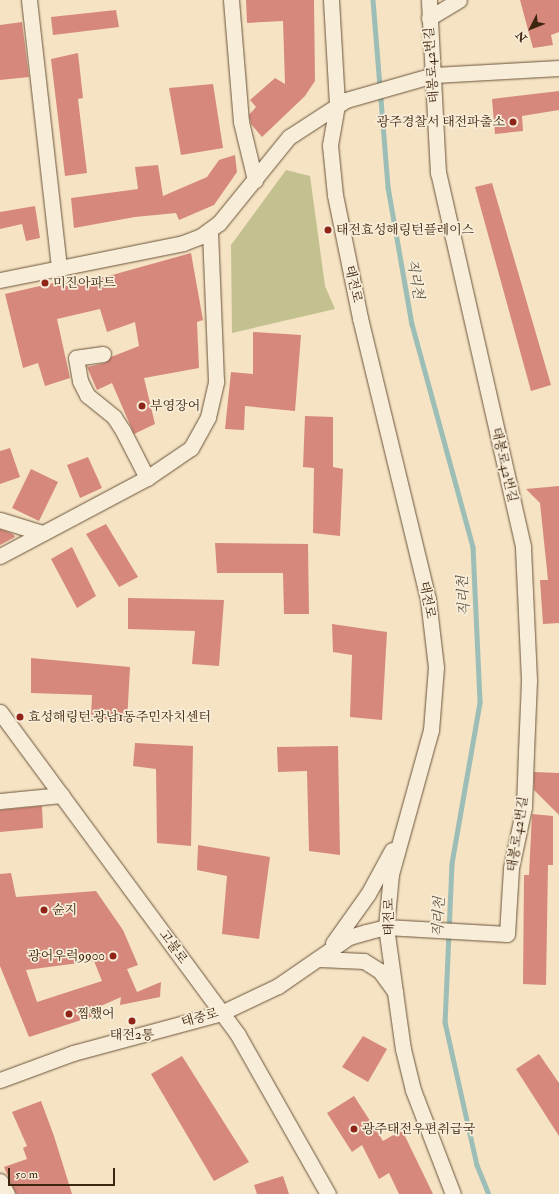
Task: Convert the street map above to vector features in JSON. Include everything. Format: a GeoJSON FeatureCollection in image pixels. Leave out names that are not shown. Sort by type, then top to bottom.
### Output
{"type":"FeatureCollection","features":[{"type":"Feature","properties":{"kind":"street"},"geometry":{"type":"LineString","coordinates":[[29,0],[59,268]]}},
{"type":"Feature","properties":{"kind":"street"},"geometry":{"type":"LineString","coordinates":[[231,0],[241,122],[255,180]]}},
{"type":"Feature","properties":{"kind":"street","name":"태전로"},"geometry":{"type":"LineString","coordinates":[[331,0],[341,102],[330,145],[335,195],[359,310],[428,599],[434,635],[436,667],[431,730],[391,874],[386,927],[404,1049],[413,1090],[453,1194]]}},
{"type":"Feature","properties":{"kind":"street","name":"태봉로42번길"},"geometry":{"type":"LineString","coordinates":[[429,0],[438,173],[523,546],[529,680],[526,776],[524,806],[511,868],[508,934]]}},
{"type":"Feature","properties":{"kind":"street"},"geometry":{"type":"LineString","coordinates":[[429,18],[459,0]]}},
{"type":"Feature","properties":{"kind":"street"},"geometry":{"type":"LineString","coordinates":[[0,280],[183,243],[210,230],[219,224],[289,137],[341,102],[434,75],[559,68]]}},
{"type":"Feature","properties":{"kind":"street"},"geometry":{"type":"LineString","coordinates":[[0,556],[147,478],[191,448],[208,417],[216,381],[210,230]]}},
{"type":"Feature","properties":{"kind":"street"},"geometry":{"type":"LineString","coordinates":[[103,354],[76,358],[80,381],[87,395],[114,418],[123,431],[147,478]]}},
{"type":"Feature","properties":{"kind":"street"},"geometry":{"type":"LineString","coordinates":[[0,520],[42,533]]}},
{"type":"Feature","properties":{"kind":"street","name":"고불로"},"geometry":{"type":"LineString","coordinates":[[0,712],[221,1013],[282,1109],[328,1194]]}},
{"type":"Feature","properties":{"kind":"street"},"geometry":{"type":"LineString","coordinates":[[0,801],[62,795]]}},
{"type":"Feature","properties":{"kind":"street"},"geometry":{"type":"LineString","coordinates":[[320,959],[368,894],[405,826]]}},
{"type":"Feature","properties":{"kind":"street","name":"태중로"},"geometry":{"type":"LineString","coordinates":[[0,1080],[73,1053],[221,1013],[278,986],[349,938],[386,927],[508,934]]}},
{"type":"Feature","properties":{"kind":"street"},"geometry":{"type":"LineString","coordinates":[[320,959],[364,961],[380,971],[397,995]]}},
{"type":"Feature","properties":{"kind":"street"},"geometry":{"type":"LineString","coordinates":[[0,1181],[7,1194]]}},
{"type":"Feature","properties":{"kind":"shaded area"},"geometry":{"type":"Polygon","coordinates":[[[286,170],[310,176],[325,286],[335,309],[232,333],[231,245],[286,170]]]}},
{"type":"Feature","properties":{"kind":"building"},"geometry":{"type":"Polygon","coordinates":[[[246,0],[314,0],[315,81],[305,96],[262,137],[251,124],[249,115],[256,107],[250,100],[275,78],[285,84],[283,21],[247,23],[246,0]]]}},
{"type":"Feature","properties":{"kind":"building"},"geometry":{"type":"Polygon","coordinates":[[[520,0],[559,0],[559,32],[551,35],[553,45],[533,48],[520,0]]]}},
{"type":"Feature","properties":{"kind":"building"},"geometry":{"type":"Polygon","coordinates":[[[116,10],[119,27],[53,35],[51,17],[116,10]]]}},
{"type":"Feature","properties":{"kind":"building"},"geometry":{"type":"Polygon","coordinates":[[[22,22],[29,77],[0,80],[0,25],[22,22]]]}},
{"type":"Feature","properties":{"kind":"building"},"geometry":{"type":"Polygon","coordinates":[[[78,53],[83,98],[78,99],[87,173],[65,176],[51,59],[78,53]]]}},
{"type":"Feature","properties":{"kind":"building"},"geometry":{"type":"Polygon","coordinates":[[[213,84],[223,148],[181,155],[169,88],[213,84]]]}},
{"type":"Feature","properties":{"kind":"building"},"geometry":{"type":"Polygon","coordinates":[[[559,91],[559,110],[522,116],[523,131],[495,134],[492,99],[559,91]]]}},
{"type":"Feature","properties":{"kind":"building"},"geometry":{"type":"Polygon","coordinates":[[[235,155],[237,172],[214,205],[179,220],[176,213],[135,217],[74,228],[71,198],[138,189],[135,167],[158,165],[163,196],[207,177],[219,160],[235,155]]]}},
{"type":"Feature","properties":{"kind":"building"},"geometry":{"type":"Polygon","coordinates":[[[492,183],[551,385],[531,391],[475,187],[492,183]]]}},
{"type":"Feature","properties":{"kind":"building"},"geometry":{"type":"Polygon","coordinates":[[[35,206],[40,238],[26,241],[22,224],[0,229],[0,212],[35,206]]]}},
{"type":"Feature","properties":{"kind":"building"},"geometry":{"type":"Polygon","coordinates":[[[191,253],[203,320],[197,322],[199,368],[144,378],[155,424],[134,434],[112,383],[97,390],[87,367],[105,363],[111,357],[139,346],[135,322],[107,332],[100,309],[57,319],[70,378],[45,386],[38,363],[23,368],[5,294],[57,282],[105,277],[191,253]]]}},
{"type":"Feature","properties":{"kind":"building"},"geometry":{"type":"Polygon","coordinates":[[[253,332],[301,335],[295,411],[245,406],[244,430],[225,429],[231,372],[253,374],[253,332]]]}},
{"type":"Feature","properties":{"kind":"building"},"geometry":{"type":"Polygon","coordinates":[[[305,416],[333,417],[333,467],[343,469],[340,536],[313,533],[314,468],[303,467],[305,416]]]}},
{"type":"Feature","properties":{"kind":"building"},"geometry":{"type":"Polygon","coordinates":[[[10,448],[20,477],[0,484],[0,451],[10,448]]]}},
{"type":"Feature","properties":{"kind":"building"},"geometry":{"type":"Polygon","coordinates":[[[88,457],[102,488],[80,498],[67,465],[88,457]]]}},
{"type":"Feature","properties":{"kind":"building"},"geometry":{"type":"Polygon","coordinates":[[[31,469],[58,482],[39,521],[12,508],[31,469]]]}},
{"type":"Feature","properties":{"kind":"building"},"geometry":{"type":"Polygon","coordinates":[[[559,486],[559,623],[543,624],[540,580],[548,580],[540,503],[526,489],[559,486]]]}},
{"type":"Feature","properties":{"kind":"building"},"geometry":{"type":"Polygon","coordinates":[[[106,524],[138,577],[119,587],[86,534],[106,524]]]}},
{"type":"Feature","properties":{"kind":"building"},"geometry":{"type":"Polygon","coordinates":[[[0,529],[13,534],[15,537],[0,545],[0,529]]]}},
{"type":"Feature","properties":{"kind":"building"},"geometry":{"type":"Polygon","coordinates":[[[215,543],[308,544],[309,614],[284,614],[283,573],[217,573],[215,543]]]}},
{"type":"Feature","properties":{"kind":"building"},"geometry":{"type":"Polygon","coordinates":[[[72,547],[96,596],[77,608],[51,559],[72,547]]]}},
{"type":"Feature","properties":{"kind":"building"},"geometry":{"type":"Polygon","coordinates":[[[128,598],[224,600],[219,666],[192,664],[195,631],[128,629],[128,598]]]}},
{"type":"Feature","properties":{"kind":"building"},"geometry":{"type":"Polygon","coordinates":[[[332,624],[387,632],[382,720],[350,717],[352,655],[333,652],[332,624]]]}},
{"type":"Feature","properties":{"kind":"building"},"geometry":{"type":"Polygon","coordinates":[[[31,658],[130,667],[127,722],[91,717],[92,695],[31,693],[31,658]]]}},
{"type":"Feature","properties":{"kind":"building"},"geometry":{"type":"Polygon","coordinates":[[[135,743],[193,746],[191,846],[157,843],[156,769],[133,766],[135,743]]]}},
{"type":"Feature","properties":{"kind":"building"},"geometry":{"type":"Polygon","coordinates":[[[338,746],[340,855],[309,851],[307,771],[278,772],[277,747],[338,746]]]}},
{"type":"Feature","properties":{"kind":"building"},"geometry":{"type":"Polygon","coordinates":[[[534,772],[559,773],[559,815],[534,790],[534,772]]]}},
{"type":"Feature","properties":{"kind":"building"},"geometry":{"type":"Polygon","coordinates":[[[42,806],[43,828],[0,832],[0,810],[42,806]]]}},
{"type":"Feature","properties":{"kind":"building"},"geometry":{"type":"Polygon","coordinates":[[[532,814],[553,816],[553,865],[548,865],[546,985],[523,984],[524,875],[529,875],[532,814]]]}},
{"type":"Feature","properties":{"kind":"building"},"geometry":{"type":"Polygon","coordinates":[[[198,845],[270,857],[259,939],[222,934],[227,876],[197,870],[198,845]]]}},
{"type":"Feature","properties":{"kind":"building"},"geometry":{"type":"Polygon","coordinates":[[[11,873],[16,897],[96,891],[123,930],[138,965],[127,969],[137,992],[161,982],[160,997],[120,1005],[121,997],[101,1006],[103,1013],[29,1037],[0,966],[0,874],[11,873]],[[94,961],[26,970],[37,1002],[102,981],[94,961]]]}},
{"type":"Feature","properties":{"kind":"building"},"geometry":{"type":"Polygon","coordinates":[[[363,1036],[387,1049],[368,1082],[342,1067],[363,1036]]]}},
{"type":"Feature","properties":{"kind":"building"},"geometry":{"type":"Polygon","coordinates":[[[539,1054],[559,1083],[559,1136],[516,1069],[539,1054]]]}},
{"type":"Feature","properties":{"kind":"building"},"geometry":{"type":"Polygon","coordinates":[[[182,1056],[249,1162],[214,1181],[151,1074],[182,1056]]]}},
{"type":"Feature","properties":{"kind":"building"},"geometry":{"type":"Polygon","coordinates":[[[354,1096],[383,1141],[402,1130],[433,1194],[399,1194],[389,1173],[379,1179],[362,1145],[352,1152],[327,1113],[354,1096]]]}},
{"type":"Feature","properties":{"kind":"building"},"geometry":{"type":"Polygon","coordinates":[[[41,1101],[54,1136],[72,1194],[16,1194],[4,1167],[27,1159],[23,1148],[27,1146],[12,1112],[41,1101]]]}},
{"type":"Feature","properties":{"kind":"building"},"geometry":{"type":"Polygon","coordinates":[[[283,1176],[289,1194],[257,1194],[254,1185],[283,1176]]]}},
{"type":"Feature","properties":{"kind":"waterway","name":"직리천"},"geometry":{"type":"LineString","coordinates":[[373,0],[388,187],[412,324],[473,547],[480,703],[452,864],[445,1022],[477,1165],[489,1194]]}},
{"type":"Feature","properties":{"kind":"place","name":"광주경찰서 태전파출소"},"geometry":{"type":"Point","coordinates":[513,122]}},
{"type":"Feature","properties":{"kind":"place","name":"태전효성해링턴플레이스"},"geometry":{"type":"Point","coordinates":[328,230]}},
{"type":"Feature","properties":{"kind":"place","name":"미진아파트"},"geometry":{"type":"Point","coordinates":[45,283]}},
{"type":"Feature","properties":{"kind":"place","name":"부영장어"},"geometry":{"type":"Point","coordinates":[142,406]}},
{"type":"Feature","properties":{"kind":"place","name":"효성해링턴.광남1동주민자치센터"},"geometry":{"type":"Point","coordinates":[20,717]}},
{"type":"Feature","properties":{"kind":"place","name":"슌지"},"geometry":{"type":"Point","coordinates":[44,910]}},
{"type":"Feature","properties":{"kind":"place","name":"광어우럭9900"},"geometry":{"type":"Point","coordinates":[113,956]}},
{"type":"Feature","properties":{"kind":"place","name":"찜했어"},"geometry":{"type":"Point","coordinates":[69,1014]}},
{"type":"Feature","properties":{"kind":"place","name":"태전2통"},"geometry":{"type":"Point","coordinates":[132,1021]}},
{"type":"Feature","properties":{"kind":"place","name":"광주태전우편취급국"},"geometry":{"type":"Point","coordinates":[354,1129]}}]}
